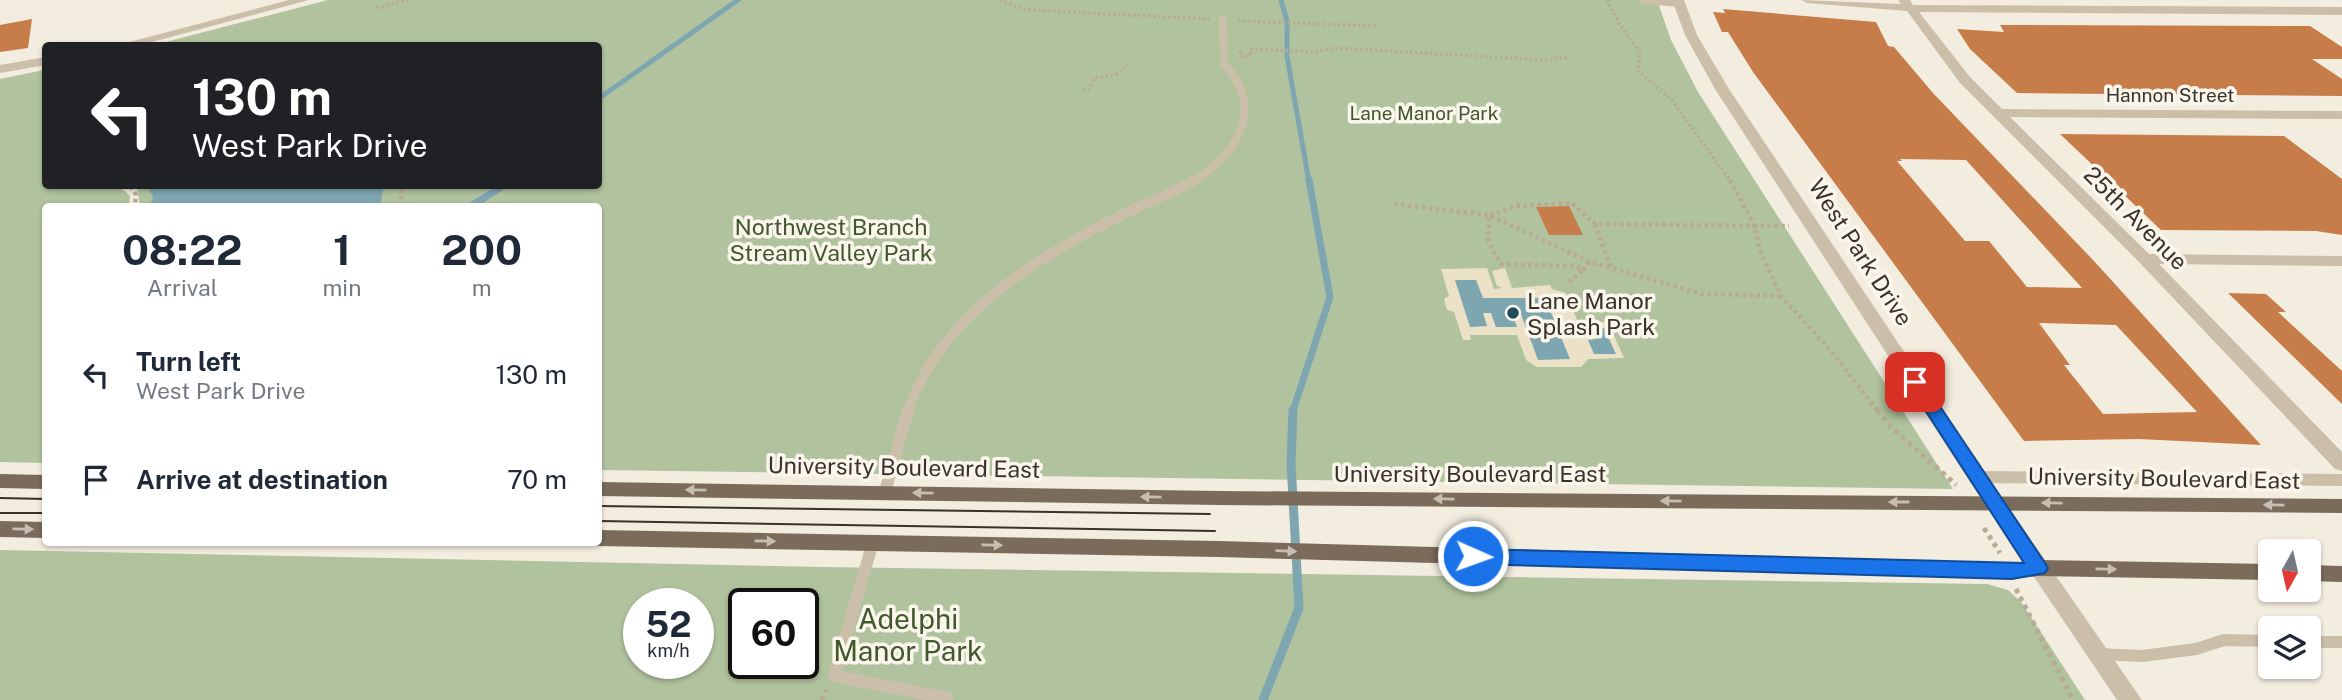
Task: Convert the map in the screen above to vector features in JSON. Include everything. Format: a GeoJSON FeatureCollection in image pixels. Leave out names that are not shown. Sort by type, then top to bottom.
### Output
{"type":"FeatureCollection","features":[{"type":"Feature","properties":{"kind":"main road"},"geometry":{"type":"LineString","coordinates":[[0,481],[42,482]]}},
{"type":"Feature","properties":{"kind":"main road","name":"University Boulevard East"},"geometry":{"type":"LineString","coordinates":[[602,489],[1219,498],[2342,506]]}},
{"type":"Feature","properties":{"kind":"main road"},"geometry":{"type":"LineString","coordinates":[[0,529],[42,530]]}},
{"type":"Feature","properties":{"kind":"main road"},"geometry":{"type":"LineString","coordinates":[[602,538],[1218,549],[2012,572],[2038,568],[2258,572]]}},
{"type":"Feature","properties":{"kind":"main road"},"geometry":{"type":"LineString","coordinates":[[2321,573],[2342,574]]}},
{"type":"Feature","properties":{"kind":"street"},"geometry":{"type":"LineString","coordinates":[[136,42],[303,0]]}},
{"type":"Feature","properties":{"kind":"street"},"geometry":{"type":"LineString","coordinates":[[1807,0],[2342,11]]}},
{"type":"Feature","properties":{"kind":"street","name":"West Park Drive"},"geometry":{"type":"LineString","coordinates":[[1679,1],[1690,36],[1722,89],[1814,225],[1977,477],[2130,700]]}},
{"type":"Feature","properties":{"kind":"street","name":"25th Avenue"},"geometry":{"type":"LineString","coordinates":[[1906,4],[1965,80],[2145,259],[2342,464]]}},
{"type":"Feature","properties":{"kind":"street"},"geometry":{"type":"LineString","coordinates":[[0,69],[42,62]]}},
{"type":"Feature","properties":{"kind":"street","name":"Hannon Street"},"geometry":{"type":"LineString","coordinates":[[1997,113],[2342,115]]}},
{"type":"Feature","properties":{"kind":"street"},"geometry":{"type":"LineString","coordinates":[[2145,259],[2342,261]]}},
{"type":"Feature","properties":{"kind":"lane"},"geometry":{"type":"LineString","coordinates":[[1643,0],[1679,1]]}},
{"type":"Feature","properties":{"kind":"lane"},"geometry":{"type":"LineString","coordinates":[[885,492],[907,407],[921,376],[939,348],[978,309],[1042,261],[1117,218],[1204,174],[1223,154],[1242,126],[1249,107],[1238,76],[1224,64],[1223,20]]}},
{"type":"Feature","properties":{"kind":"lane"},"geometry":{"type":"LineString","coordinates":[[1977,477],[2342,480]]}},
{"type":"Feature","properties":{"kind":"lane"},"geometry":{"type":"LineString","coordinates":[[873,542],[834,677],[947,698]]}},
{"type":"Feature","properties":{"kind":"lane"},"geometry":{"type":"LineString","coordinates":[[2098,654],[2142,656],[2196,649],[2224,640],[2258,641]]}},
{"type":"Feature","properties":{"kind":"lane"},"geometry":{"type":"LineString","coordinates":[[2321,642],[2342,642]]}},
{"type":"Feature","properties":{"kind":"path"},"geometry":{"type":"LineString","coordinates":[[377,8],[408,0]]}},
{"type":"Feature","properties":{"kind":"path"},"geometry":{"type":"LineString","coordinates":[[1000,0],[1014,8],[1026,10],[1212,19]]}},
{"type":"Feature","properties":{"kind":"path"},"geometry":{"type":"LineString","coordinates":[[1607,0],[1619,24],[1640,52],[1638,71],[1671,99],[1734,186],[1755,226],[1765,263],[1781,296],[1831,351],[1889,425],[1954,483],[1967,502],[2012,572],[2018,596],[2073,700]]}},
{"type":"Feature","properties":{"kind":"path"},"geometry":{"type":"LineString","coordinates":[[1251,21],[1377,26]]}},
{"type":"Feature","properties":{"kind":"path"},"geometry":{"type":"LineString","coordinates":[[1251,49],[1314,52],[1336,48],[1545,60],[1571,57]]}},
{"type":"Feature","properties":{"kind":"path"},"geometry":{"type":"LineString","coordinates":[[1083,91],[1089,89],[1094,78],[1117,74],[1128,65]]}},
{"type":"Feature","properties":{"kind":"path"},"geometry":{"type":"LineString","coordinates":[[1489,215],[1499,208],[1529,207],[1540,203],[1572,203],[1595,224],[1611,268]]}},
{"type":"Feature","properties":{"kind":"path"},"geometry":{"type":"LineString","coordinates":[[1394,204],[1489,215],[1590,262],[1702,294],[1781,296]]}},
{"type":"Feature","properties":{"kind":"path"},"geometry":{"type":"LineString","coordinates":[[1489,215],[1488,241],[1501,264],[1575,266],[1583,270]]}},
{"type":"Feature","properties":{"kind":"path"},"geometry":{"type":"LineString","coordinates":[[1595,224],[1814,225]]}},
{"type":"Feature","properties":{"kind":"path"},"geometry":{"type":"LineString","coordinates":[[1569,282],[1590,262]]}},
{"type":"Feature","properties":{"kind":"path"},"geometry":{"type":"LineString","coordinates":[[1938,469],[1949,468]]}},
{"type":"Feature","properties":{"kind":"green space","name":"Northwest Branch Stream Valley Park"},"geometry":{"type":"Polygon","coordinates":[[[328,0],[1657,0],[1671,40],[1698,92],[1953,489],[602,470],[602,203],[140,203],[137,189],[602,189],[602,42],[166,42],[328,0]]]}},
{"type":"Feature","properties":{"kind":"green space"},"geometry":{"type":"Polygon","coordinates":[[[42,70],[42,189],[122,189],[130,196],[129,203],[42,203],[42,463],[0,462],[0,79],[42,70]]]}},
{"type":"Feature","properties":{"kind":"green space","name":"Adelphi Manor Park"},"geometry":{"type":"Polygon","coordinates":[[[0,550],[824,567],[1987,584],[2008,590],[2022,603],[2085,700],[0,700],[0,550]]]}},
{"type":"Feature","properties":{"kind":"shaded area"},"geometry":{"type":"Polygon","coordinates":[[[1487,268],[1494,289],[1502,288],[1497,286],[1492,271],[1505,268],[1512,288],[1550,285],[1552,289],[1566,293],[1578,322],[1608,322],[1624,358],[1588,359],[1581,367],[1537,367],[1526,360],[1517,335],[1470,335],[1471,340],[1463,340],[1454,312],[1447,310],[1444,299],[1449,296],[1441,269],[1487,268]],[[1483,298],[1482,313],[1491,313],[1496,327],[1516,326],[1512,314],[1521,314],[1538,359],[1545,298],[1483,298]]]}},
{"type":"Feature","properties":{"kind":"water"},"geometry":{"type":"Polygon","coordinates":[[[149,189],[383,189],[381,203],[151,203],[153,197],[149,189]]]}},
{"type":"Feature","properties":{"kind":"water"},"geometry":{"type":"Polygon","coordinates":[[[1455,280],[1476,280],[1483,298],[1545,298],[1570,359],[1538,360],[1521,314],[1512,314],[1517,327],[1496,327],[1491,313],[1483,313],[1487,326],[1470,327],[1455,280]]]}},
{"type":"Feature","properties":{"kind":"water"},"geometry":{"type":"Polygon","coordinates":[[[1591,328],[1604,328],[1616,354],[1594,354],[1588,340],[1596,339],[1591,328]]]}},
{"type":"Feature","properties":{"kind":"building"},"geometry":{"type":"Polygon","coordinates":[[[1723,9],[1876,22],[1888,46],[1894,47],[1933,93],[2094,261],[2261,445],[2139,439],[2024,441],[1753,72],[1728,32],[1722,32],[1713,12],[1725,13],[1723,9]],[[1900,159],[1902,161],[1897,161],[1965,241],[1989,241],[2027,287],[2082,288],[1966,160],[1900,159]],[[2039,323],[2070,365],[2064,365],[2103,414],[2197,412],[2116,325],[2039,323]]]}},
{"type":"Feature","properties":{"kind":"building"},"geometry":{"type":"Polygon","coordinates":[[[32,19],[28,48],[0,52],[0,25],[32,19]]]}},
{"type":"Feature","properties":{"kind":"building"},"geometry":{"type":"Polygon","coordinates":[[[2000,25],[2310,26],[2342,47],[2342,59],[2312,59],[2342,79],[2342,96],[2017,93],[1970,49],[1957,29],[2004,32],[2000,25]]]}},
{"type":"Feature","properties":{"kind":"building"},"geometry":{"type":"Polygon","coordinates":[[[2060,134],[2284,136],[2342,179],[2342,235],[2316,231],[2161,230],[2060,134]]]}},
{"type":"Feature","properties":{"kind":"building"},"geometry":{"type":"Polygon","coordinates":[[[1569,206],[1583,235],[1549,235],[1536,207],[1569,206]]]}},
{"type":"Feature","properties":{"kind":"building"},"geometry":{"type":"Polygon","coordinates":[[[2228,293],[2266,294],[2286,312],[2278,312],[2342,371],[2342,404],[2228,293]]]}},
{"type":"Feature","properties":{"kind":"waterway"},"geometry":{"type":"LineString","coordinates":[[602,96],[738,0]]}},
{"type":"Feature","properties":{"kind":"waterway"},"geometry":{"type":"LineString","coordinates":[[1281,0],[1287,21],[1287,56],[1309,182]]}},
{"type":"Feature","properties":{"kind":"waterway"},"geometry":{"type":"LineString","coordinates":[[1293,411],[1330,297],[1309,180]]}},
{"type":"Feature","properties":{"kind":"waterway"},"geometry":{"type":"LineString","coordinates":[[476,203],[498,189]]}},
{"type":"Feature","properties":{"kind":"waterway"},"geometry":{"type":"LineString","coordinates":[[1263,700],[1299,608],[1291,463],[1293,410]]}},
{"type":"Feature","properties":{"kind":"tram line"},"geometry":{"type":"LineString","coordinates":[[0,498],[42,499]]}},
{"type":"Feature","properties":{"kind":"tram line"},"geometry":{"type":"LineString","coordinates":[[602,506],[1210,514]]}},
{"type":"Feature","properties":{"kind":"tram line"},"geometry":{"type":"LineString","coordinates":[[0,513],[42,513]]}},
{"type":"Feature","properties":{"kind":"tram line"},"geometry":{"type":"LineString","coordinates":[[602,521],[1215,531]]}},
{"type":"Feature","properties":{"kind":"place","name":"Lane Manor Splash Park"},"geometry":{"type":"Point","coordinates":[1513,313]}},
{"type":"Feature","properties":{"kind":"route"},"geometry":{"type":"LineString","coordinates":[[1473,556],[2012,572],[2038,568],[1915,382]]}},
{"type":"Feature","properties":{"kind":"park label","name":"Lane Manor Park"},"geometry":{"type":"Point","coordinates":[1424,113]}}]}
